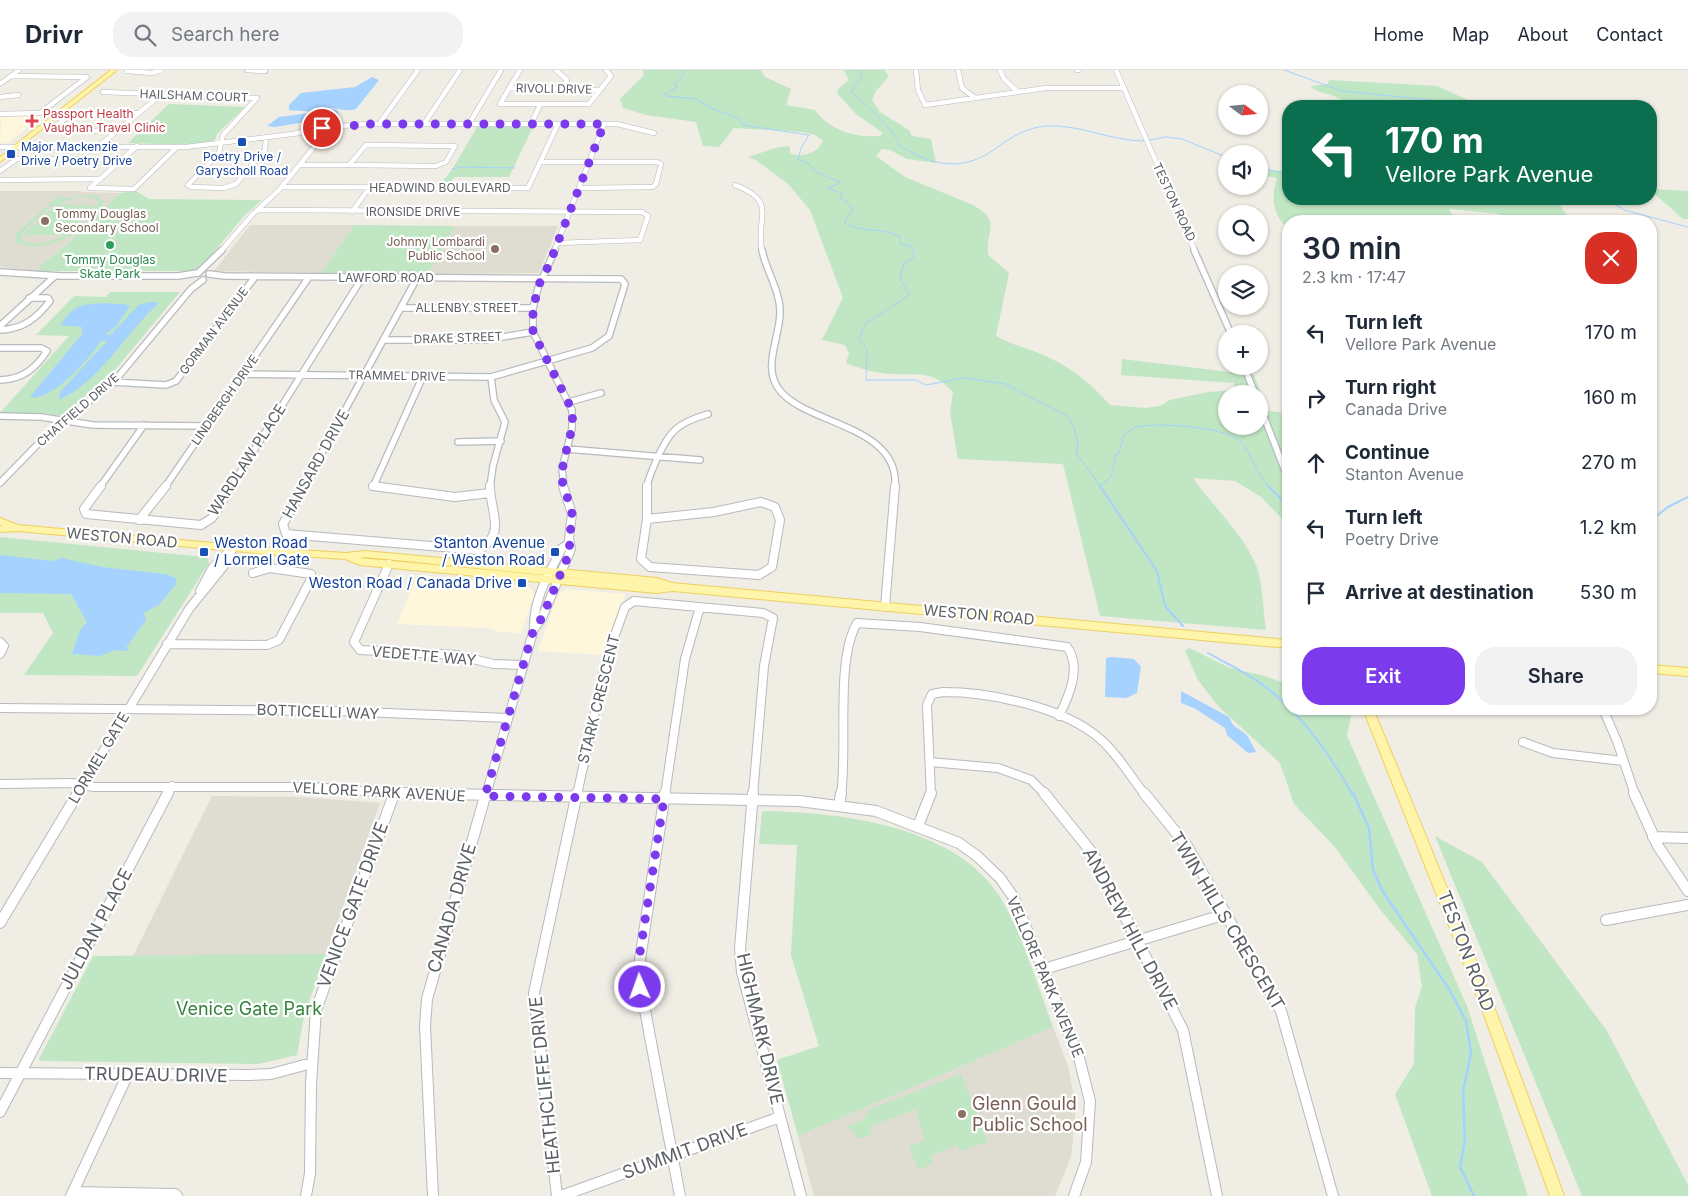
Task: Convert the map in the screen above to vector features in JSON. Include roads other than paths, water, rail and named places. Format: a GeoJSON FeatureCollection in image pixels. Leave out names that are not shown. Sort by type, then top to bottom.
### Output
{"type":"FeatureCollection","features":[{"type":"Feature","properties":{"kind":"main road"},"geometry":{"type":"LineString","coordinates":[[0,153],[106,70]]}},
{"type":"Feature","properties":{"kind":"main road"},"geometry":{"type":"LineString","coordinates":[[0,160],[114,70]]}},
{"type":"Feature","properties":{"kind":"main road","name":"WESTON ROAD"},"geometry":{"type":"LineString","coordinates":[[0,521],[18,528]]}},
{"type":"Feature","properties":{"kind":"main road","name":"WESTON ROAD"},"geometry":{"type":"LineString","coordinates":[[0,529],[18,528],[233,548],[346,556],[366,554],[656,589],[673,587],[1282,642]]}},
{"type":"Feature","properties":{"kind":"main road","name":"WESTON ROAD"},"geometry":{"type":"LineString","coordinates":[[346,556],[360,562],[555,576]]}},
{"type":"Feature","properties":{"kind":"main road"},"geometry":{"type":"LineString","coordinates":[[1657,669],[1688,672]]}},
{"type":"Feature","properties":{"kind":"main road","name":"TESTON ROAD"},"geometry":{"type":"LineString","coordinates":[[1370,715],[1526,1104],[1557,1196]]}},
{"type":"Feature","properties":{"kind":"street"},"geometry":{"type":"LineString","coordinates":[[0,84],[19,70]]}},
{"type":"Feature","properties":{"kind":"street"},"geometry":{"type":"LineString","coordinates":[[127,71],[152,73],[161,70]]}},
{"type":"Feature","properties":{"kind":"street"},"geometry":{"type":"LineString","coordinates":[[247,70],[265,71]]}},
{"type":"Feature","properties":{"kind":"street"},"geometry":{"type":"LineString","coordinates":[[379,124],[418,70]]}},
{"type":"Feature","properties":{"kind":"street"},"geometry":{"type":"LineString","coordinates":[[424,124],[460,70]]}},
{"type":"Feature","properties":{"kind":"street"},"geometry":{"type":"LineString","coordinates":[[469,124],[501,70]]}},
{"type":"Feature","properties":{"kind":"street"},"geometry":{"type":"LineString","coordinates":[[520,70],[500,104],[540,106],[589,104],[611,76],[606,70]]}},
{"type":"Feature","properties":{"kind":"street"},"geometry":{"type":"LineString","coordinates":[[556,70],[564,75],[567,80],[563,88]]}},
{"type":"Feature","properties":{"kind":"street"},"geometry":{"type":"LineString","coordinates":[[916,70],[918,90],[925,105],[1017,91],[1051,88],[1124,88]]}},
{"type":"Feature","properties":{"kind":"street"},"geometry":{"type":"LineString","coordinates":[[958,70],[962,88],[975,98]]}},
{"type":"Feature","properties":{"kind":"street"},"geometry":{"type":"LineString","coordinates":[[1000,70],[1004,79],[1017,91]]}},
{"type":"Feature","properties":{"kind":"street","name":"TESTON ROAD"},"geometry":{"type":"LineString","coordinates":[[1116,70],[1228,325]]}},
{"type":"Feature","properties":{"kind":"street"},"geometry":{"type":"LineString","coordinates":[[0,114],[40,113],[87,77],[11,76]]}},
{"type":"Feature","properties":{"kind":"street","name":"RIVOLI DRIVE"},"geometry":{"type":"LineString","coordinates":[[509,88],[599,90]]}},
{"type":"Feature","properties":{"kind":"street","name":"HAILSHAM COURT"},"geometry":{"type":"LineString","coordinates":[[103,92],[257,98],[223,135],[220,144]]}},
{"type":"Feature","properties":{"kind":"street"},"geometry":{"type":"LineString","coordinates":[[100,145],[162,94]]}},
{"type":"Feature","properties":{"kind":"street"},"geometry":{"type":"LineString","coordinates":[[0,97],[18,95]]}},
{"type":"Feature","properties":{"kind":"street"},"geometry":{"type":"LineString","coordinates":[[531,124],[540,106]]}},
{"type":"Feature","properties":{"kind":"street"},"geometry":{"type":"LineString","coordinates":[[115,132],[56,131],[51,129],[72,114],[137,113]]}},
{"type":"Feature","properties":{"kind":"street"},"geometry":{"type":"LineString","coordinates":[[0,146],[100,145],[177,147],[220,144],[334,127],[379,124],[604,124],[629,125],[654,133]]}},
{"type":"Feature","properties":{"kind":"street","name":"HEADWIND BOULEVARD"},"geometry":{"type":"LineString","coordinates":[[282,188],[523,188],[530,186],[558,124]]}},
{"type":"Feature","properties":{"kind":"street"},"geometry":{"type":"LineString","coordinates":[[604,124],[533,308],[533,332],[569,402],[574,424],[567,449],[700,460]]}},
{"type":"Feature","properties":{"kind":"street"},"geometry":{"type":"LineString","coordinates":[[193,279],[211,263],[257,210],[282,188],[314,147],[314,130]]}},
{"type":"Feature","properties":{"kind":"street"},"geometry":{"type":"LineString","coordinates":[[220,144],[219,153],[189,186],[224,188],[236,184],[265,150],[266,137]]}},
{"type":"Feature","properties":{"kind":"street"},"geometry":{"type":"LineString","coordinates":[[300,165],[348,166],[441,165],[445,164],[455,146],[366,145],[348,166]]}},
{"type":"Feature","properties":{"kind":"street"},"geometry":{"type":"LineString","coordinates":[[137,146],[90,188],[134,189],[177,147]]}},
{"type":"Feature","properties":{"kind":"street"},"geometry":{"type":"LineString","coordinates":[[0,171],[16,159],[121,159]]}},
{"type":"Feature","properties":{"kind":"street"},"geometry":{"type":"LineString","coordinates":[[541,162],[657,162],[661,164],[656,184],[653,187],[580,188]]}},
{"type":"Feature","properties":{"kind":"street"},"geometry":{"type":"LineString","coordinates":[[0,180],[99,179]]}},
{"type":"Feature","properties":{"kind":"street"},"geometry":{"type":"LineString","coordinates":[[735,185],[752,192],[759,198],[762,207],[762,248],[780,311],[772,371],[776,388],[794,401],[874,442],[892,462],[895,486],[885,607]]}},
{"type":"Feature","properties":{"kind":"street"},"geometry":{"type":"LineString","coordinates":[[352,212],[368,188]]}},
{"type":"Feature","properties":{"kind":"street","name":"IRONSIDE DRIVE"},"geometry":{"type":"LineString","coordinates":[[257,210],[352,212],[642,212],[648,216],[640,240],[558,243]]}},
{"type":"Feature","properties":{"kind":"street"},"geometry":{"type":"LineString","coordinates":[[209,273],[211,263]]}},
{"type":"Feature","properties":{"kind":"street"},"geometry":{"type":"LineString","coordinates":[[0,272],[55,276],[178,276],[198,273]]}},
{"type":"Feature","properties":{"kind":"street"},"geometry":{"type":"LineString","coordinates":[[0,277],[7,272]]}},
{"type":"Feature","properties":{"kind":"street","name":"LAWFORD ROAD"},"geometry":{"type":"LineString","coordinates":[[198,273],[255,277],[621,279],[626,284],[609,336],[592,348],[548,362]]}},
{"type":"Feature","properties":{"kind":"street","name":"CHATFIELD DRIVE"},"geometry":{"type":"LineString","coordinates":[[0,482],[27,454],[112,382],[191,289],[209,273]]}},
{"type":"Feature","properties":{"kind":"street"},"geometry":{"type":"LineString","coordinates":[[0,326],[55,276]]}},
{"type":"Feature","properties":{"kind":"street"},"geometry":{"type":"LineString","coordinates":[[178,276],[204,279]]}},
{"type":"Feature","properties":{"kind":"street","name":"LAWFORD ROAD"},"geometry":{"type":"LineString","coordinates":[[204,279],[225,276]]}},
{"type":"Feature","properties":{"kind":"street","name":"GORMAN AVENUE"},"geometry":{"type":"LineString","coordinates":[[112,382],[166,385],[176,382],[255,277]]}},
{"type":"Feature","properties":{"kind":"street","name":"LINDBERGH DRIVE"},"geometry":{"type":"LineString","coordinates":[[139,520],[155,502],[310,277]]}},
{"type":"Feature","properties":{"kind":"street","name":"WARDLAW PLACE"},"geometry":{"type":"LineString","coordinates":[[144,425],[84,509],[86,514],[201,526],[212,518],[362,278]]}},
{"type":"Feature","properties":{"kind":"street"},"geometry":{"type":"LineString","coordinates":[[364,376],[417,278]]}},
{"type":"Feature","properties":{"kind":"street","name":"CHATFIELD DRIVE"},"geometry":{"type":"LineString","coordinates":[[191,289],[193,279]]}},
{"type":"Feature","properties":{"kind":"street"},"geometry":{"type":"LineString","coordinates":[[0,330],[15,330],[25,327],[50,301],[48,298],[29,298]]}},
{"type":"Feature","properties":{"kind":"street","name":"ALLENBY STREET"},"geometry":{"type":"LineString","coordinates":[[400,308],[533,308]]}},
{"type":"Feature","properties":{"kind":"street","name":"DRAKE STREET"},"geometry":{"type":"LineString","coordinates":[[383,340],[484,340],[533,332]]}},
{"type":"Feature","properties":{"kind":"street"},"geometry":{"type":"LineString","coordinates":[[0,348],[42,348],[47,351],[24,377],[17,380],[0,380]]}},
{"type":"Feature","properties":{"kind":"street","name":"TRAMMEL DRIVE"},"geometry":{"type":"LineString","coordinates":[[243,374],[491,377],[548,362]]}},
{"type":"Feature","properties":{"kind":"street","name":"HANSARD DRIVE"},"geometry":{"type":"LineString","coordinates":[[364,376],[283,524],[286,534],[479,550],[491,542],[496,525],[490,493],[493,466],[505,422],[494,400],[491,377]]}},
{"type":"Feature","properties":{"kind":"street"},"geometry":{"type":"LineString","coordinates":[[423,376],[373,483],[373,487],[455,497],[490,493]]}},
{"type":"Feature","properties":{"kind":"street"},"geometry":{"type":"LineString","coordinates":[[569,402],[601,393]]}},
{"type":"Feature","properties":{"kind":"street"},"geometry":{"type":"LineString","coordinates":[[647,519],[714,512],[761,502],[770,504],[775,507],[780,520],[772,567],[760,575],[650,567],[641,559],[647,519],[647,484],[657,456],[665,440],[673,430],[688,420],[708,414]]}},
{"type":"Feature","properties":{"kind":"street"},"geometry":{"type":"LineString","coordinates":[[0,416],[42,417],[93,425],[207,426]]}},
{"type":"Feature","properties":{"kind":"street"},"geometry":{"type":"LineString","coordinates":[[1268,427],[1282,463]]}},
{"type":"Feature","properties":{"kind":"street"},"geometry":{"type":"LineString","coordinates":[[458,442],[501,441]]}},
{"type":"Feature","properties":{"kind":"street","name":"CANADA DRIVE"},"geometry":{"type":"LineString","coordinates":[[433,1196],[425,1026],[427,999],[534,628],[542,618],[555,576],[571,549],[568,544],[572,518],[562,480],[567,449]]}},
{"type":"Feature","properties":{"kind":"street","name":"LORMEL GATE"},"geometry":{"type":"LineString","coordinates":[[0,923],[167,644],[200,593],[224,566],[233,548]]}},
{"type":"Feature","properties":{"kind":"street","name":"VEDETTE WAY"},"geometry":{"type":"LineString","coordinates":[[390,564],[354,642],[357,648],[360,650],[457,655],[493,664],[523,665]]}},
{"type":"Feature","properties":{"kind":"street"},"geometry":{"type":"LineString","coordinates":[[167,644],[267,645],[279,640],[311,578],[311,574],[270,568],[253,573]]}},
{"type":"Feature","properties":{"kind":"street","name":"STARK CRESCENT"},"geometry":{"type":"LineString","coordinates":[[575,798],[607,657],[626,604],[634,601],[763,613],[773,618],[764,666],[753,800]]}},
{"type":"Feature","properties":{"kind":"street"},"geometry":{"type":"LineString","coordinates":[[680,1196],[638,973],[686,659],[700,608]]}},
{"type":"Feature","properties":{"kind":"street"},"geometry":{"type":"LineString","coordinates":[[839,806],[844,773],[846,666],[851,631],[857,623],[920,627],[1067,647],[1072,654],[1072,688],[1059,716]]}},
{"type":"Feature","properties":{"kind":"street"},"geometry":{"type":"LineString","coordinates":[[0,642],[4,646],[0,654]]}},
{"type":"Feature","properties":{"kind":"street","name":"TWIN HILLS CRESCENT"},"geometry":{"type":"LineString","coordinates":[[918,826],[931,795],[927,705],[932,694],[958,693],[1020,702],[1059,716],[1093,734],[1113,752],[1187,846],[1285,1021],[1333,1196]]}},
{"type":"Feature","properties":{"kind":"street","name":"BOTTICELLI WAY"},"geometry":{"type":"LineString","coordinates":[[0,708],[338,711],[422,716],[508,718]]}},
{"type":"Feature","properties":{"kind":"street"},"geometry":{"type":"LineString","coordinates":[[1606,715],[1615,734],[1641,813],[1653,837],[1688,891]]}},
{"type":"Feature","properties":{"kind":"street"},"geometry":{"type":"LineString","coordinates":[[1524,742],[1553,753],[1623,761]]}},
{"type":"Feature","properties":{"kind":"street","name":"ANDREW HILL DRIVE"},"geometry":{"type":"LineString","coordinates":[[930,762],[998,768],[1032,780],[1093,854],[1184,1036],[1217,1196]]}},
{"type":"Feature","properties":{"kind":"street","name":"VELLORE PARK AVENUE"},"geometry":{"type":"LineString","coordinates":[[0,784],[72,783],[125,787],[313,787],[394,794],[799,801],[876,811],[918,826],[969,850],[1000,878],[1021,910],[1079,1058],[1091,1108],[1088,1152],[1074,1196]]}},
{"type":"Feature","properties":{"kind":"street","name":"JULDAN PLACE"},"geometry":{"type":"LineString","coordinates":[[0,1112],[172,786]]}},
{"type":"Feature","properties":{"kind":"street","name":"VENICE GATE DRIVE"},"geometry":{"type":"LineString","coordinates":[[306,1196],[310,1173],[312,1063],[316,1010],[394,794]]}},
{"type":"Feature","properties":{"kind":"street","name":"HEATHCLIFFE DRIVE"},"geometry":{"type":"LineString","coordinates":[[559,1196],[534,994],[575,798]]}},
{"type":"Feature","properties":{"kind":"street","name":"HIGHMARK DRIVE"},"geometry":{"type":"LineString","coordinates":[[753,800],[740,956],[780,1117],[802,1196]]}},
{"type":"Feature","properties":{"kind":"street"},"geometry":{"type":"LineString","coordinates":[[1653,837],[1688,838]]}},
{"type":"Feature","properties":{"kind":"street"},"geometry":{"type":"LineString","coordinates":[[1606,920],[1688,905]]}},
{"type":"Feature","properties":{"kind":"street"},"geometry":{"type":"LineString","coordinates":[[1044,969],[1226,914]]}},
{"type":"Feature","properties":{"kind":"street","name":"TRUDEAU DRIVE"},"geometry":{"type":"LineString","coordinates":[[0,1073],[256,1075],[312,1063]]}},
{"type":"Feature","properties":{"kind":"street"},"geometry":{"type":"LineString","coordinates":[[128,1074],[72,1194],[175,1194],[177,1196]]}},
{"type":"Feature","properties":{"kind":"street","name":"SUMMIT DRIVE"},"geometry":{"type":"LineString","coordinates":[[559,1196],[780,1117]]}},
{"type":"Feature","properties":{"kind":"water"},"geometry":{"type":"Polygon","coordinates":[[[372,77],[379,80],[356,109],[324,108],[337,110],[339,114],[330,118],[275,127],[267,126],[279,117],[317,112],[289,110],[289,105],[301,93],[355,87],[372,77]]]}},
{"type":"Feature","properties":{"kind":"water"},"geometry":{"type":"Polygon","coordinates":[[[149,302],[159,303],[88,381],[74,392],[59,400],[60,392],[107,341],[101,341],[80,368],[59,386],[39,397],[30,397],[82,334],[82,327],[60,325],[74,310],[80,306],[102,303],[130,306],[116,326],[106,334],[110,335],[139,305],[149,302]]]}},
{"type":"Feature","properties":{"kind":"water"},"geometry":{"type":"Polygon","coordinates":[[[0,555],[52,561],[62,558],[102,567],[165,574],[176,578],[176,584],[160,604],[144,613],[146,620],[126,648],[131,651],[115,650],[100,656],[72,654],[80,630],[87,622],[71,594],[0,593],[0,555]]]}},
{"type":"Feature","properties":{"kind":"water"},"geometry":{"type":"Polygon","coordinates":[[[1106,658],[1134,659],[1141,667],[1137,693],[1126,698],[1105,697],[1106,658]]]}},
{"type":"Feature","properties":{"kind":"water"},"geometry":{"type":"Polygon","coordinates":[[[1181,691],[1229,717],[1233,725],[1247,735],[1256,752],[1248,753],[1227,735],[1225,728],[1194,708],[1181,703],[1181,691]]]}},
{"type":"Feature","properties":{"kind":"waterway"},"geometry":{"type":"LineString","coordinates":[[683,70],[683,75],[674,85],[677,87],[665,94],[667,96],[696,99],[713,109],[739,118],[742,124],[749,126],[809,135],[801,148],[798,159],[809,164],[816,172],[840,182],[828,189],[842,193],[840,198],[846,201],[853,210],[845,220],[846,224],[893,234],[900,237],[901,244],[911,246],[914,253],[913,258],[904,263],[900,278],[909,295],[865,324],[859,339],[867,350],[866,380],[916,380],[926,385],[964,378],[1006,384],[1067,416],[1074,427],[1078,443],[1076,453],[1099,485]]}},
{"type":"Feature","properties":{"kind":"waterway"},"geometry":{"type":"LineString","coordinates":[[860,70],[862,76],[851,92],[887,126],[893,133],[899,146],[911,153],[935,162],[959,164],[983,157],[1019,134],[1046,126],[1058,126],[1144,141]]}},
{"type":"Feature","properties":{"kind":"waterway"},"geometry":{"type":"LineString","coordinates":[[1284,70],[1342,91],[1431,100]]}},
{"type":"Feature","properties":{"kind":"waterway"},"geometry":{"type":"LineString","coordinates":[[1150,140],[1166,137],[1182,139],[1218,154]]}},
{"type":"Feature","properties":{"kind":"waterway"},"geometry":{"type":"LineString","coordinates":[[452,169],[463,167],[515,168]]}},
{"type":"Feature","properties":{"kind":"waterway"},"geometry":{"type":"LineString","coordinates":[[1268,169],[1282,173]]}},
{"type":"Feature","properties":{"kind":"waterway"},"geometry":{"type":"LineString","coordinates":[[1617,205],[1624,210],[1643,215]]}},
{"type":"Feature","properties":{"kind":"waterway"},"geometry":{"type":"LineString","coordinates":[[1657,219],[1688,227]]}},
{"type":"Feature","properties":{"kind":"waterway"},"geometry":{"type":"LineString","coordinates":[[1099,485],[1108,480],[1112,473],[1115,455],[1119,453],[1124,435],[1137,427],[1160,425],[1207,429],[1232,436],[1244,446],[1269,487]]}},
{"type":"Feature","properties":{"kind":"waterway"},"geometry":{"type":"LineString","coordinates":[[1100,486],[1157,571],[1165,606],[1183,626]]}},
{"type":"Feature","properties":{"kind":"waterway"},"geometry":{"type":"LineString","coordinates":[[1269,487],[1282,500]]}},
{"type":"Feature","properties":{"kind":"waterway"},"geometry":{"type":"LineString","coordinates":[[1657,515],[1668,507],[1688,497]]}},
{"type":"Feature","properties":{"kind":"waterway"},"geometry":{"type":"LineString","coordinates":[[1208,653],[1260,683],[1282,701]]}},
{"type":"Feature","properties":{"kind":"waterway"},"geometry":{"type":"LineString","coordinates":[[1296,715],[1335,765],[1353,795]]}},
{"type":"Feature","properties":{"kind":"waterway"},"geometry":{"type":"LineString","coordinates":[[1353,793],[1369,828],[1373,870],[1383,892],[1449,989],[1466,1021],[1471,1053],[1463,1092],[1465,1140],[1460,1167],[1474,1196]]}},
{"type":"Feature","properties":{"kind":"place","name":"Passport Health Vaughan Travel Clinic"},"geometry":{"type":"Point","coordinates":[32,121]}},
{"type":"Feature","properties":{"kind":"place","name":"Poetry Drive / Garyscholl Road"},"geometry":{"type":"Point","coordinates":[242,142]}},
{"type":"Feature","properties":{"kind":"place","name":"Major Mackenzie Drive / Poetry Drive"},"geometry":{"type":"Point","coordinates":[11,154]}},
{"type":"Feature","properties":{"kind":"place","name":"Tommy Douglas Secondary School"},"geometry":{"type":"Point","coordinates":[45,221]}},
{"type":"Feature","properties":{"kind":"place","name":"Tommy Douglas Skate Park"},"geometry":{"type":"Point","coordinates":[110,245]}},
{"type":"Feature","properties":{"kind":"place","name":"Johnny Lombardi Public School"},"geometry":{"type":"Point","coordinates":[495,249]}},
{"type":"Feature","properties":{"kind":"place","name":"Weston Road / Lormel Gate"},"geometry":{"type":"Point","coordinates":[204,552]}},
{"type":"Feature","properties":{"kind":"place","name":"Stanton Avenue / Weston Road"},"geometry":{"type":"Point","coordinates":[555,552]}},
{"type":"Feature","properties":{"kind":"place","name":"Weston Road / Canada Drive"},"geometry":{"type":"Point","coordinates":[522,583]}},
{"type":"Feature","properties":{"kind":"place","name":"Glenn Gould Public School"},"geometry":{"type":"Point","coordinates":[962,1114]}},
{"type":"Feature","properties":{"kind":"park label","name":"Venice Gate Park"},"geometry":{"type":"Point","coordinates":[249,1009]}}]}
